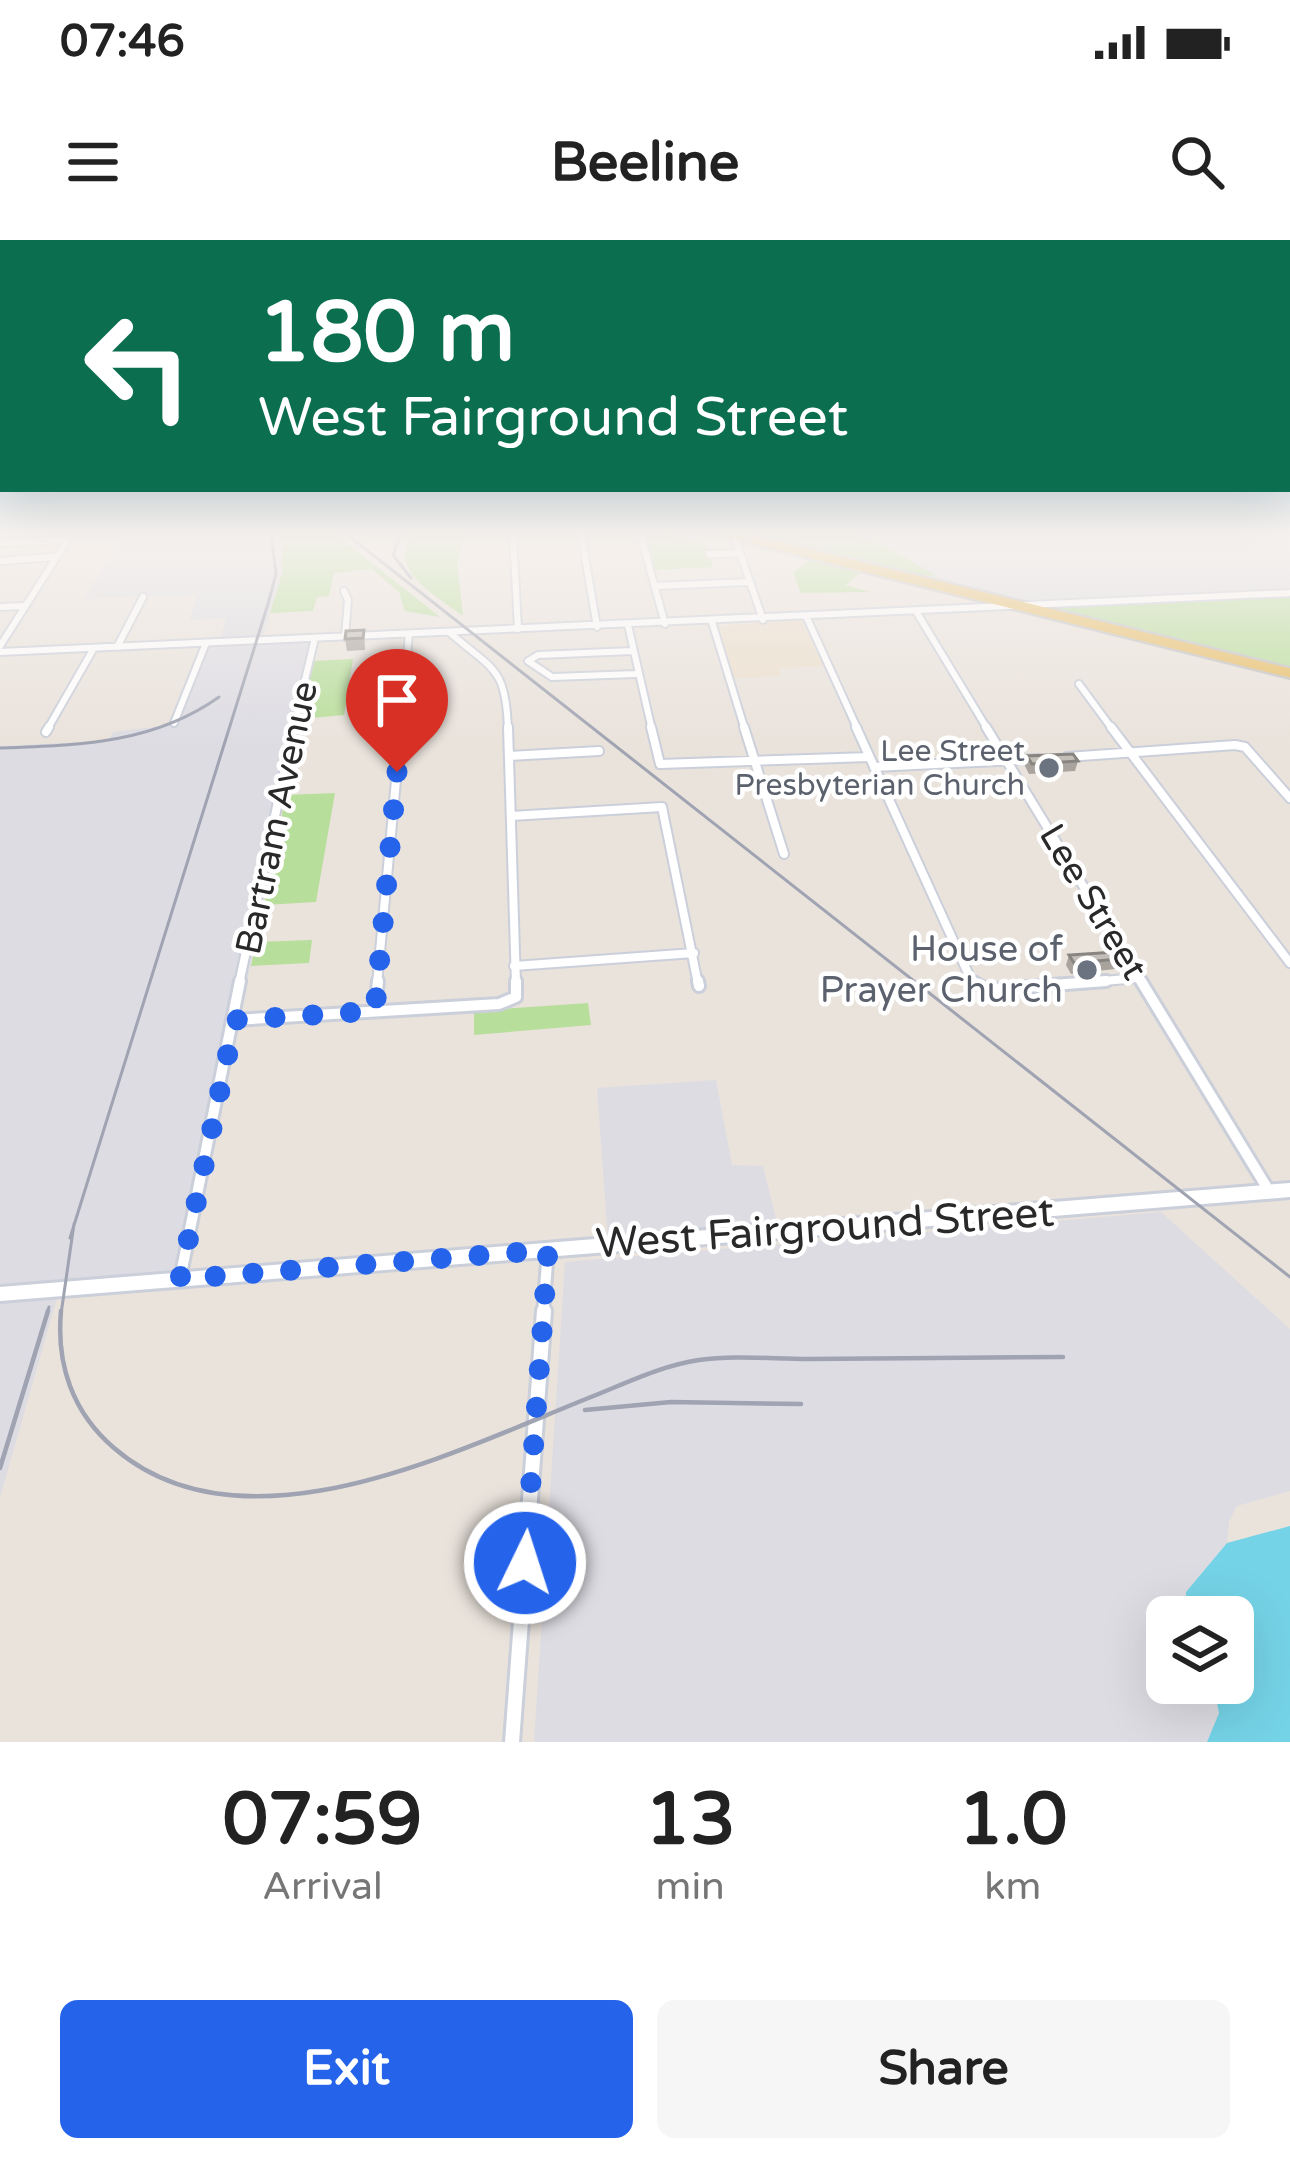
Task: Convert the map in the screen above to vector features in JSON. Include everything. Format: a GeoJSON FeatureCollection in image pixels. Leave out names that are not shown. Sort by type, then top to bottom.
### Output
{"type":"FeatureCollection","features":[{"type":"Feature","properties":{"kind":"main road"},"geometry":{"type":"LineString","coordinates":[[1010,603],[1290,674]]}},
{"type":"Feature","properties":{"kind":"street"},"geometry":{"type":"LineString","coordinates":[[26,603],[0,649],[1115,603]]}},
{"type":"Feature","properties":{"kind":"street"},"geometry":{"type":"LineString","coordinates":[[117,647],[139,603]]}},
{"type":"Feature","properties":{"kind":"street"},"geometry":{"type":"LineString","coordinates":[[345,637],[348,603]]}},
{"type":"Feature","properties":{"kind":"street"},"geometry":{"type":"LineString","coordinates":[[517,603],[518,629]]}},
{"type":"Feature","properties":{"kind":"street"},"geometry":{"type":"LineString","coordinates":[[593,603],[597,627]]}},
{"type":"Feature","properties":{"kind":"street"},"geometry":{"type":"LineString","coordinates":[[659,603],[665,624]]}},
{"type":"Feature","properties":{"kind":"street"},"geometry":{"type":"LineString","coordinates":[[756,603],[763,620]]}},
{"type":"Feature","properties":{"kind":"street"},"geometry":{"type":"LineString","coordinates":[[0,607],[24,606]]}},
{"type":"Feature","properties":{"kind":"street","name":"Lee Street"},"geometry":{"type":"LineString","coordinates":[[917,613],[1268,1191]]}},
{"type":"Feature","properties":{"kind":"street"},"geometry":{"type":"LineString","coordinates":[[807,618],[974,985],[987,989],[1138,978]]}},
{"type":"Feature","properties":{"kind":"street"},"geometry":{"type":"LineString","coordinates":[[712,622],[784,854]]}},
{"type":"Feature","properties":{"kind":"street"},"geometry":{"type":"LineString","coordinates":[[628,626],[660,764],[869,757]]}},
{"type":"Feature","properties":{"kind":"street"},"geometry":{"type":"LineString","coordinates":[[235,1020],[511,1001],[517,992],[505,680],[449,632]]}},
{"type":"Feature","properties":{"kind":"street"},"geometry":{"type":"LineString","coordinates":[[375,1011],[409,634]]}},
{"type":"Feature","properties":{"kind":"street","name":"Bartram Avenue"},"geometry":{"type":"LineString","coordinates":[[180,1279],[275,807],[315,638]]}},
{"type":"Feature","properties":{"kind":"street"},"geometry":{"type":"LineString","coordinates":[[174,723],[206,643]]}},
{"type":"Feature","properties":{"kind":"street"},"geometry":{"type":"LineString","coordinates":[[46,732],[94,648]]}},
{"type":"Feature","properties":{"kind":"street"},"geometry":{"type":"LineString","coordinates":[[632,651],[538,655],[528,661],[552,677],[636,674]]}},
{"type":"Feature","properties":{"kind":"street"},"geometry":{"type":"LineString","coordinates":[[1079,684],[1290,963]]}},
{"type":"Feature","properties":{"kind":"street"},"geometry":{"type":"LineString","coordinates":[[874,767],[1245,747],[1290,798]]}},
{"type":"Feature","properties":{"kind":"street"},"geometry":{"type":"LineString","coordinates":[[509,755],[599,751]]}},
{"type":"Feature","properties":{"kind":"street"},"geometry":{"type":"LineString","coordinates":[[511,816],[662,807],[699,986]]}},
{"type":"Feature","properties":{"kind":"street"},"geometry":{"type":"LineString","coordinates":[[514,966],[694,953]]}},
{"type":"Feature","properties":{"kind":"street","name":"West Fairground Street"},"geometry":{"type":"LineString","coordinates":[[0,1294],[1290,1190]]}},
{"type":"Feature","properties":{"kind":"street"},"geometry":{"type":"LineString","coordinates":[[512,1742],[548,1250]]}},
{"type":"Feature","properties":{"kind":"shaded area"},"geometry":{"type":"Polygon","coordinates":[[[194,603],[273,603],[262,640],[312,639],[313,661],[185,1283],[58,1295],[0,1497],[0,746],[108,741],[113,732],[170,725],[202,644],[220,642],[226,618],[189,620],[194,603]]]}},
{"type":"Feature","properties":{"kind":"shaded area"},"geometry":{"type":"Polygon","coordinates":[[[1017,603],[1124,603],[1034,608],[1017,603]]]}},
{"type":"Feature","properties":{"kind":"shaded area"},"geometry":{"type":"Polygon","coordinates":[[[800,619],[825,666],[778,668],[780,676],[734,678],[716,626],[800,619]]]}},
{"type":"Feature","properties":{"kind":"shaded area"},"geometry":{"type":"Polygon","coordinates":[[[716,1080],[732,1165],[763,1166],[778,1226],[608,1239],[597,1088],[716,1080]]]}},
{"type":"Feature","properties":{"kind":"shaded area"},"geometry":{"type":"Polygon","coordinates":[[[1161,1212],[1290,1329],[1290,1491],[1237,1506],[1229,1521],[1227,1543],[1186,1596],[1146,1596],[1146,1704],[1218,1704],[1207,1742],[534,1742],[565,1262],[1161,1212]]]}},
{"type":"Feature","properties":{"kind":"green space"},"geometry":{"type":"Polygon","coordinates":[[[273,603],[315,603],[313,611],[270,613],[273,603]]]}},
{"type":"Feature","properties":{"kind":"green space"},"geometry":{"type":"Polygon","coordinates":[[[403,603],[422,603],[440,617],[405,611],[403,603]]]}},
{"type":"Feature","properties":{"kind":"green space"},"geometry":{"type":"Polygon","coordinates":[[[445,603],[462,603],[463,616],[445,603]]]}},
{"type":"Feature","properties":{"kind":"green space"},"geometry":{"type":"Polygon","coordinates":[[[1290,603],[1290,670],[1049,608],[1290,603]]]}},
{"type":"Feature","properties":{"kind":"green space"},"geometry":{"type":"Polygon","coordinates":[[[353,659],[344,715],[301,719],[313,661],[353,659]]]}},
{"type":"Feature","properties":{"kind":"green space"},"geometry":{"type":"Polygon","coordinates":[[[335,793],[316,902],[264,905],[286,795],[335,793]]]}},
{"type":"Feature","properties":{"kind":"green space"},"geometry":{"type":"Polygon","coordinates":[[[312,940],[309,963],[251,966],[256,942],[312,940]]]}},
{"type":"Feature","properties":{"kind":"green space"},"geometry":{"type":"Polygon","coordinates":[[[588,1003],[591,1025],[474,1035],[474,1011],[588,1003]]]}},
{"type":"Feature","properties":{"kind":"water"},"geometry":{"type":"Polygon","coordinates":[[[1290,1526],[1290,1742],[1207,1742],[1219,1713],[1217,1704],[1254,1704],[1254,1596],[1186,1596],[1227,1543],[1290,1526]]]}},
{"type":"Feature","properties":{"kind":"building"},"geometry":{"type":"Polygon","coordinates":[[[364,630],[363,638],[345,639],[346,631],[364,630]]]}},
{"type":"Feature","properties":{"kind":"building"},"geometry":{"type":"Polygon","coordinates":[[[1073,754],[1078,761],[1032,764],[1027,756],[1073,754]]]}},
{"type":"Feature","properties":{"kind":"building"},"geometry":{"type":"Polygon","coordinates":[[[1115,952],[1119,959],[1074,963],[1069,955],[1115,952]]]}},
{"type":"Feature","properties":{"kind":"railway"},"geometry":{"type":"LineString","coordinates":[[74,1226],[268,603]]}},
{"type":"Feature","properties":{"kind":"railway"},"geometry":{"type":"LineString","coordinates":[[434,603],[1290,1277]]}},
{"type":"Feature","properties":{"kind":"railway"},"geometry":{"type":"LineString","coordinates":[[0,748],[87,743],[142,733],[194,713],[219,697]]}},
{"type":"Feature","properties":{"kind":"railway"},"geometry":{"type":"LineString","coordinates":[[61,1314],[74,1226]]}},
{"type":"Feature","properties":{"kind":"railway"},"geometry":{"type":"LineString","coordinates":[[70,1238],[74,1226]]}},
{"type":"Feature","properties":{"kind":"railway"},"geometry":{"type":"LineString","coordinates":[[47,1314],[49,1307]]}},
{"type":"Feature","properties":{"kind":"railway"},"geometry":{"type":"LineString","coordinates":[[0,1468],[48,1311]]}},
{"type":"Feature","properties":{"kind":"railway"},"geometry":{"type":"LineString","coordinates":[[61,1311],[61,1350],[70,1387],[100,1434],[114,1448],[167,1480],[226,1495],[288,1495],[354,1484],[482,1442],[646,1374],[699,1360],[1063,1357]]}},
{"type":"Feature","properties":{"kind":"railway"},"geometry":{"type":"LineString","coordinates":[[585,1410],[671,1402],[801,1404]]}},
{"type":"Feature","properties":{"kind":"place","name":"Lee Street Presbyterian Church"},"geometry":{"type":"Point","coordinates":[1049,768]}},
{"type":"Feature","properties":{"kind":"place","name":"House of Prayer Church"},"geometry":{"type":"Point","coordinates":[1087,970]}},
{"type":"Feature","properties":{"kind":"route"},"geometry":{"type":"LineString","coordinates":[[397,772],[375,1011],[235,1020],[180,1279],[548,1250],[525,1563]]}}]}
